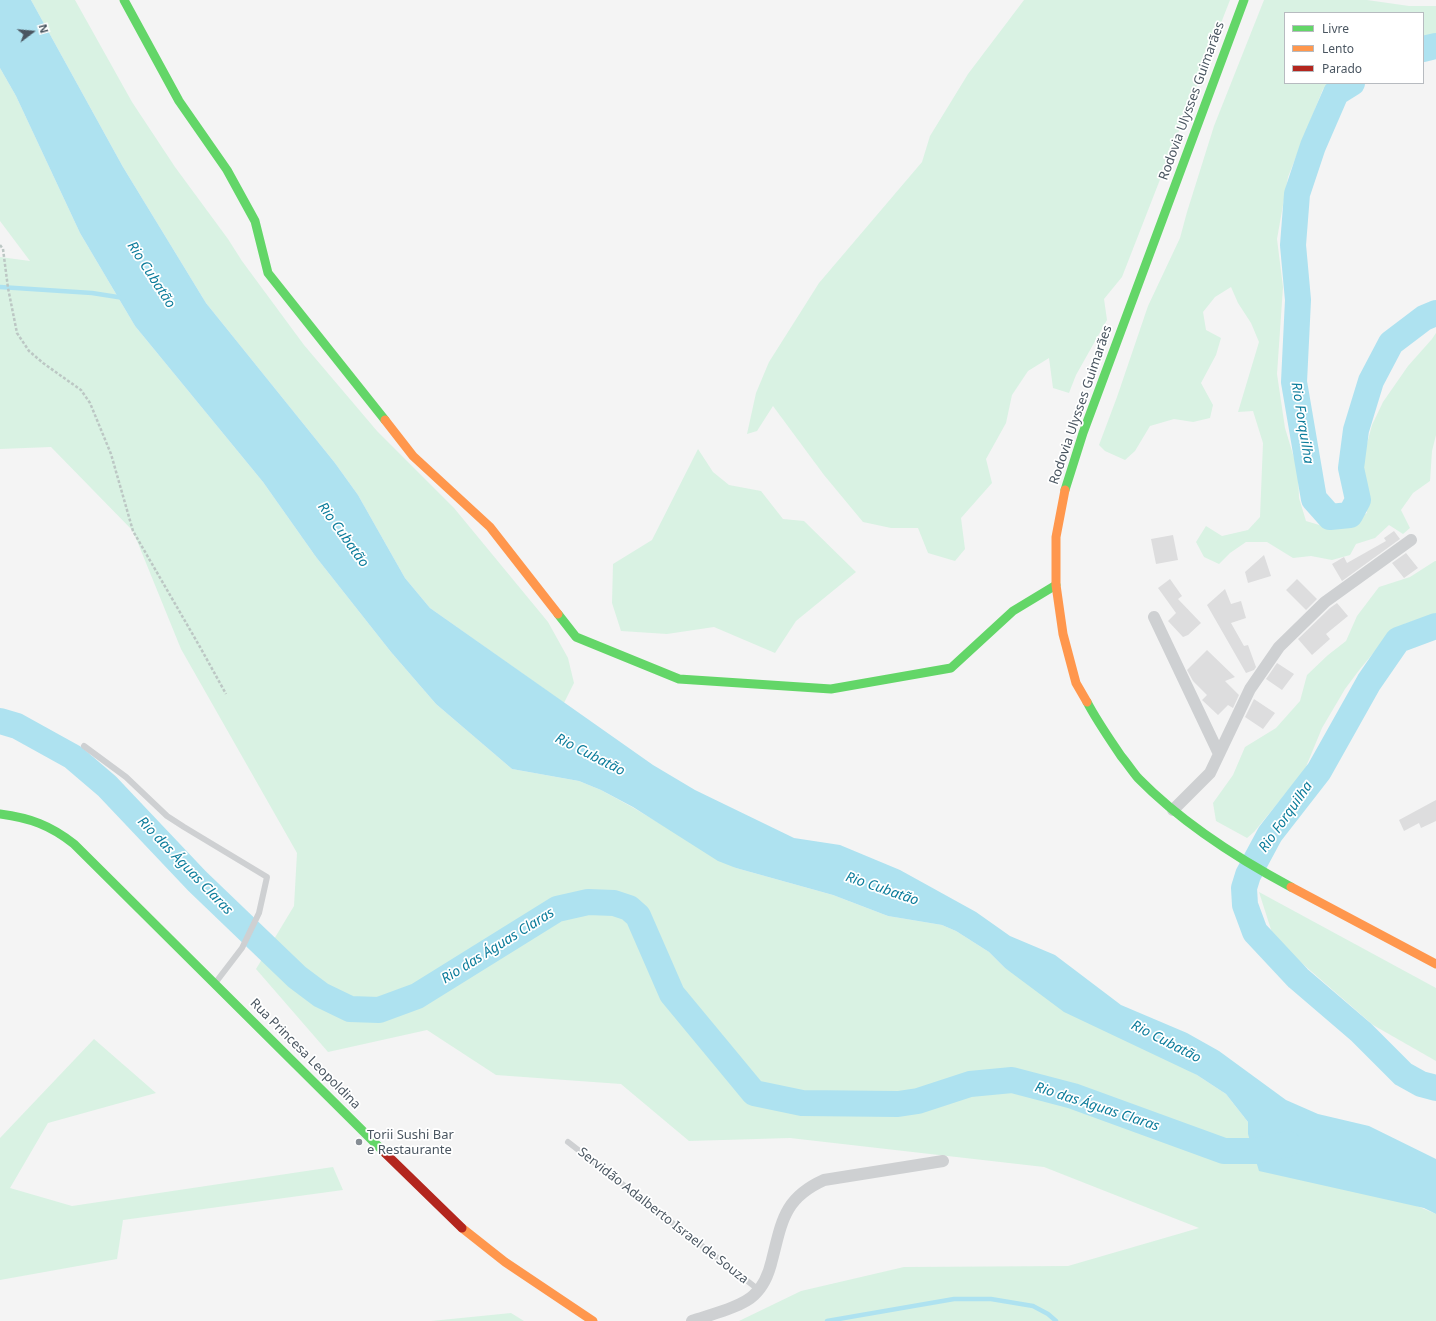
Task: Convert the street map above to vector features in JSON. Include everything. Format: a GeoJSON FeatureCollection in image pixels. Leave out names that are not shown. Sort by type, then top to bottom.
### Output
{"type":"FeatureCollection","features":[{"type":"Feature","properties":{"kind":"main road"},"geometry":{"type":"LineString","coordinates":[[124,0],[179,101],[227,170],[255,221],[268,273],[413,456],[490,527],[576,637],[679,679],[831,689],[951,668],[1014,611],[1056,585]]}},
{"type":"Feature","properties":{"kind":"main road","name":"Rodovia Ulysses Guimarães"},"geometry":{"type":"LineString","coordinates":[[1244,0],[1083,432],[1064,492],[1056,537],[1056,585],[1063,634],[1076,683],[1099,725],[1137,778],[1173,810],[1214,842],[1250,865],[1436,964]]}},
{"type":"Feature","properties":{"kind":"main road","name":"Rua Princesa Leopoldina"},"geometry":{"type":"LineString","coordinates":[[0,814],[34,820],[52,828],[74,844],[216,983],[455,1222],[482,1246],[593,1321]]}},
{"type":"Feature","properties":{"kind":"street"},"geometry":{"type":"LineString","coordinates":[[1173,810],[1210,773],[1250,689],[1279,647],[1325,602],[1411,540]]}},
{"type":"Feature","properties":{"kind":"street"},"geometry":{"type":"LineString","coordinates":[[1154,617],[1219,754]]}},
{"type":"Feature","properties":{"kind":"street"},"geometry":{"type":"LineString","coordinates":[[692,1321],[744,1302],[754,1296],[766,1279],[782,1220],[795,1199],[812,1185],[824,1180],[943,1161]]}},
{"type":"Feature","properties":{"kind":"lane"},"geometry":{"type":"LineString","coordinates":[[84,746],[126,777],[167,816],[266,877],[259,914],[242,948],[216,983]]}},
{"type":"Feature","properties":{"kind":"lane","name":"Servidão Adalberto Israel de Souza"},"geometry":{"type":"LineString","coordinates":[[568,1142],[759,1290]]}},
{"type":"Feature","properties":{"kind":"path"},"geometry":{"type":"LineString","coordinates":[[0,245],[3,249],[8,288],[17,333],[29,351],[81,390],[90,403],[111,454],[133,531],[226,694]]}},
{"type":"Feature","properties":{"kind":"green space"},"geometry":{"type":"Polygon","coordinates":[[[31,0],[75,0],[132,102],[175,167],[304,345],[377,431],[454,508],[548,622],[568,658],[574,683],[564,703],[430,608],[405,578],[358,495],[335,463],[206,303],[123,167],[31,0]]]}},
{"type":"Feature","properties":{"kind":"green space"},"geometry":{"type":"Polygon","coordinates":[[[1024,0],[1230,0],[1122,277],[1104,299],[1107,320],[1076,375],[1069,393],[1053,388],[1049,358],[1028,371],[1012,395],[1006,423],[986,459],[992,483],[961,518],[965,549],[955,561],[928,553],[918,528],[891,528],[863,522],[824,475],[773,406],[757,431],[747,434],[756,393],[769,362],[819,283],[922,162],[930,136],[968,74],[1024,0]]]}},
{"type":"Feature","properties":{"kind":"green space"},"geometry":{"type":"Polygon","coordinates":[[[1264,0],[1367,0],[1409,6],[1436,6],[1436,35],[1424,40],[1424,12],[1284,12],[1284,84],[1330,84],[1323,89],[1288,177],[1277,239],[1283,287],[1277,374],[1285,428],[1298,471],[1299,498],[1306,521],[1326,527],[1349,522],[1367,513],[1363,485],[1363,458],[1372,425],[1383,402],[1408,366],[1436,333],[1436,435],[1432,451],[1430,481],[1413,493],[1401,510],[1410,528],[1403,534],[1389,525],[1375,538],[1356,544],[1350,555],[1332,560],[1311,556],[1293,558],[1267,542],[1246,542],[1230,553],[1219,564],[1204,557],[1196,542],[1206,526],[1222,536],[1248,530],[1260,517],[1263,443],[1253,411],[1238,412],[1259,342],[1251,323],[1238,303],[1231,287],[1215,297],[1203,312],[1206,330],[1221,338],[1216,355],[1201,383],[1213,405],[1210,418],[1193,422],[1174,419],[1150,426],[1135,451],[1125,460],[1105,451],[1099,445],[1148,306],[1180,238],[1214,126],[1264,0]]]}},
{"type":"Feature","properties":{"kind":"green space"},"geometry":{"type":"Polygon","coordinates":[[[0,68],[16,96],[80,233],[135,326],[263,482],[316,557],[391,652],[436,704],[512,769],[579,781],[601,790],[736,868],[833,895],[888,916],[942,925],[956,931],[989,952],[1005,968],[1197,1075],[1226,1094],[1248,1122],[1248,1134],[1436,1214],[1436,1321],[739,1321],[801,1291],[904,1267],[1068,1266],[1199,1228],[1044,1167],[790,1138],[689,1141],[621,1084],[496,1075],[427,1030],[328,1052],[256,969],[294,906],[297,853],[181,649],[133,531],[51,447],[0,449],[0,257],[30,261],[0,221],[0,68]]]}},
{"type":"Feature","properties":{"kind":"green space"},"geometry":{"type":"Polygon","coordinates":[[[698,449],[713,472],[729,485],[761,491],[783,519],[804,521],[856,572],[796,621],[775,653],[714,627],[667,634],[621,631],[612,603],[613,564],[652,540],[698,449]]]}},
{"type":"Feature","properties":{"kind":"green space"},"geometry":{"type":"Polygon","coordinates":[[[1435,561],[1436,613],[1405,624],[1386,638],[1360,669],[1345,689],[1322,728],[1303,774],[1254,832],[1247,838],[1216,821],[1213,803],[1233,775],[1245,747],[1276,728],[1300,701],[1307,675],[1328,655],[1346,641],[1357,616],[1379,587],[1410,577],[1435,561]]]}},
{"type":"Feature","properties":{"kind":"green space"},"geometry":{"type":"Polygon","coordinates":[[[1259,892],[1436,988],[1436,1061],[1373,1025],[1274,939],[1259,892]]]}},
{"type":"Feature","properties":{"kind":"green space"},"geometry":{"type":"Polygon","coordinates":[[[94,1039],[156,1093],[48,1123],[10,1188],[72,1206],[333,1167],[343,1190],[123,1220],[117,1259],[0,1280],[0,1138],[94,1039]]]}},
{"type":"Feature","properties":{"kind":"green space"},"geometry":{"type":"Polygon","coordinates":[[[511,1313],[524,1321],[431,1321],[511,1313]]]}},
{"type":"Feature","properties":{"kind":"water","name":"Rio Cubatão"},"geometry":{"type":"Polygon","coordinates":[[[0,0],[31,0],[123,167],[206,303],[335,463],[358,495],[405,578],[430,608],[653,765],[695,790],[794,838],[840,845],[900,870],[976,912],[1010,936],[1055,955],[1121,1005],[1187,1033],[1219,1051],[1286,1100],[1318,1114],[1369,1126],[1436,1159],[1436,1214],[1424,1208],[1259,1171],[1248,1134],[1248,1122],[1226,1094],[1197,1075],[1064,1012],[1005,968],[989,952],[956,931],[942,925],[888,916],[833,895],[736,868],[718,861],[633,807],[601,790],[579,781],[512,769],[436,704],[391,652],[316,557],[263,482],[135,326],[80,233],[16,96],[0,68],[0,0]]]}},
{"type":"Feature","properties":{"kind":"building"},"geometry":{"type":"Polygon","coordinates":[[[1394,531],[1400,539],[1342,581],[1332,564],[1344,557],[1347,563],[1386,541],[1384,538],[1394,531]]]}},
{"type":"Feature","properties":{"kind":"building"},"geometry":{"type":"Polygon","coordinates":[[[1173,535],[1178,560],[1156,564],[1151,539],[1173,535]]]}},
{"type":"Feature","properties":{"kind":"building"},"geometry":{"type":"Polygon","coordinates":[[[1406,553],[1418,568],[1404,578],[1392,563],[1406,553]]]}},
{"type":"Feature","properties":{"kind":"building"},"geometry":{"type":"Polygon","coordinates":[[[1264,555],[1271,576],[1248,583],[1245,572],[1264,555]]]}},
{"type":"Feature","properties":{"kind":"building"},"geometry":{"type":"Polygon","coordinates":[[[1170,579],[1182,596],[1178,599],[1201,623],[1188,635],[1183,637],[1168,621],[1176,613],[1158,588],[1170,579]]]}},
{"type":"Feature","properties":{"kind":"building"},"geometry":{"type":"Polygon","coordinates":[[[1297,579],[1317,599],[1306,610],[1286,590],[1297,579]]]}},
{"type":"Feature","properties":{"kind":"building"},"geometry":{"type":"Polygon","coordinates":[[[1225,589],[1231,604],[1241,601],[1246,618],[1231,623],[1244,646],[1248,645],[1256,667],[1254,670],[1246,673],[1207,605],[1225,589]]]}},
{"type":"Feature","properties":{"kind":"building"},"geometry":{"type":"Polygon","coordinates":[[[1337,603],[1348,616],[1326,634],[1330,639],[1312,655],[1298,639],[1337,603]]]}},
{"type":"Feature","properties":{"kind":"building"},"geometry":{"type":"Polygon","coordinates":[[[1207,650],[1235,677],[1225,681],[1239,695],[1233,708],[1228,705],[1218,715],[1202,700],[1207,695],[1193,681],[1187,670],[1207,650]]]}},
{"type":"Feature","properties":{"kind":"building"},"geometry":{"type":"Polygon","coordinates":[[[1277,663],[1294,674],[1282,690],[1266,679],[1277,663]]]}},
{"type":"Feature","properties":{"kind":"building"},"geometry":{"type":"Polygon","coordinates":[[[1254,699],[1275,713],[1263,729],[1245,717],[1254,699]]]}},
{"type":"Feature","properties":{"kind":"building"},"geometry":{"type":"Polygon","coordinates":[[[1436,800],[1436,821],[1421,828],[1419,823],[1404,831],[1399,820],[1436,800]]]}},
{"type":"Feature","properties":{"kind":"waterway","name":"Rio Forquilha"},"geometry":{"type":"LineString","coordinates":[[1424,49],[1436,46]]}},
{"type":"Feature","properties":{"kind":"waterway","name":"Rio Forquilha"},"geometry":{"type":"LineString","coordinates":[[1350,84],[1336,93],[1313,146],[1297,194],[1293,245],[1298,300],[1294,382],[1314,499],[1330,517],[1350,515],[1358,500],[1351,468],[1356,430],[1371,381],[1391,343],[1424,318],[1436,313]]}},
{"type":"Feature","properties":{"kind":"waterway"},"geometry":{"type":"LineString","coordinates":[[0,287],[92,293],[124,298]]}},
{"type":"Feature","properties":{"kind":"waterway","name":"Rio Forquilha"},"geometry":{"type":"LineString","coordinates":[[1436,626],[1398,640],[1369,682],[1319,771],[1270,834],[1248,875],[1244,888],[1245,905],[1255,932],[1298,978],[1361,1032],[1403,1074],[1421,1084],[1436,1088]]}},
{"type":"Feature","properties":{"kind":"waterway","name":"Rio das Águas Claras"},"geometry":{"type":"LineString","coordinates":[[0,721],[17,726],[73,757],[107,786],[197,881],[297,977],[321,995],[350,1009],[379,1010],[417,996],[557,909],[588,902],[614,903],[629,908],[638,916],[672,994],[754,1093],[802,1103],[898,1104],[918,1101],[970,1084],[1012,1080],[1073,1096],[1224,1151],[1255,1151],[1288,1144]]}},
{"type":"Feature","properties":{"kind":"waterway"},"geometry":{"type":"LineString","coordinates":[[827,1321],[954,1299],[991,1299],[1033,1306],[1048,1314],[1056,1321]]}},
{"type":"Feature","properties":{"kind":"traffic: fast"},"geometry":{"type":"LineString","coordinates":[[124,0],[179,101],[227,170],[255,221],[268,273],[385,420]]}},
{"type":"Feature","properties":{"kind":"traffic: fast"},"geometry":{"type":"LineString","coordinates":[[1065,490],[1083,433],[1244,0]]}},
{"type":"Feature","properties":{"kind":"traffic: fast"},"geometry":{"type":"LineString","coordinates":[[558,614],[576,637],[679,679],[831,689],[951,668],[1013,611],[1056,585]]}},
{"type":"Feature","properties":{"kind":"traffic: fast"},"geometry":{"type":"LineString","coordinates":[[1087,702],[1121,756],[1138,778],[1155,794],[1173,810],[1210,838],[1250,864],[1291,887]]}},
{"type":"Feature","properties":{"kind":"traffic: fast"},"geometry":{"type":"LineString","coordinates":[[0,814],[39,823],[57,832],[74,844],[385,1153]]}},
{"type":"Feature","properties":{"kind":"traffic: slow"},"geometry":{"type":"LineString","coordinates":[[385,420],[413,456],[490,527],[558,614]]}},
{"type":"Feature","properties":{"kind":"traffic: slow"},"geometry":{"type":"LineString","coordinates":[[1065,490],[1056,537],[1056,585],[1063,634],[1076,683],[1087,702]]}},
{"type":"Feature","properties":{"kind":"traffic: slow"},"geometry":{"type":"LineString","coordinates":[[1291,887],[1436,964]]}},
{"type":"Feature","properties":{"kind":"traffic: slow"},"geometry":{"type":"LineString","coordinates":[[462,1228],[505,1262],[593,1321]]}},
{"type":"Feature","properties":{"kind":"traffic: jam"},"geometry":{"type":"LineString","coordinates":[[385,1153],[462,1228]]}},
{"type":"Feature","properties":{"kind":"place","name":"Torii Sushi Bar e Restaurante"},"geometry":{"type":"Point","coordinates":[359,1142]}}]}
